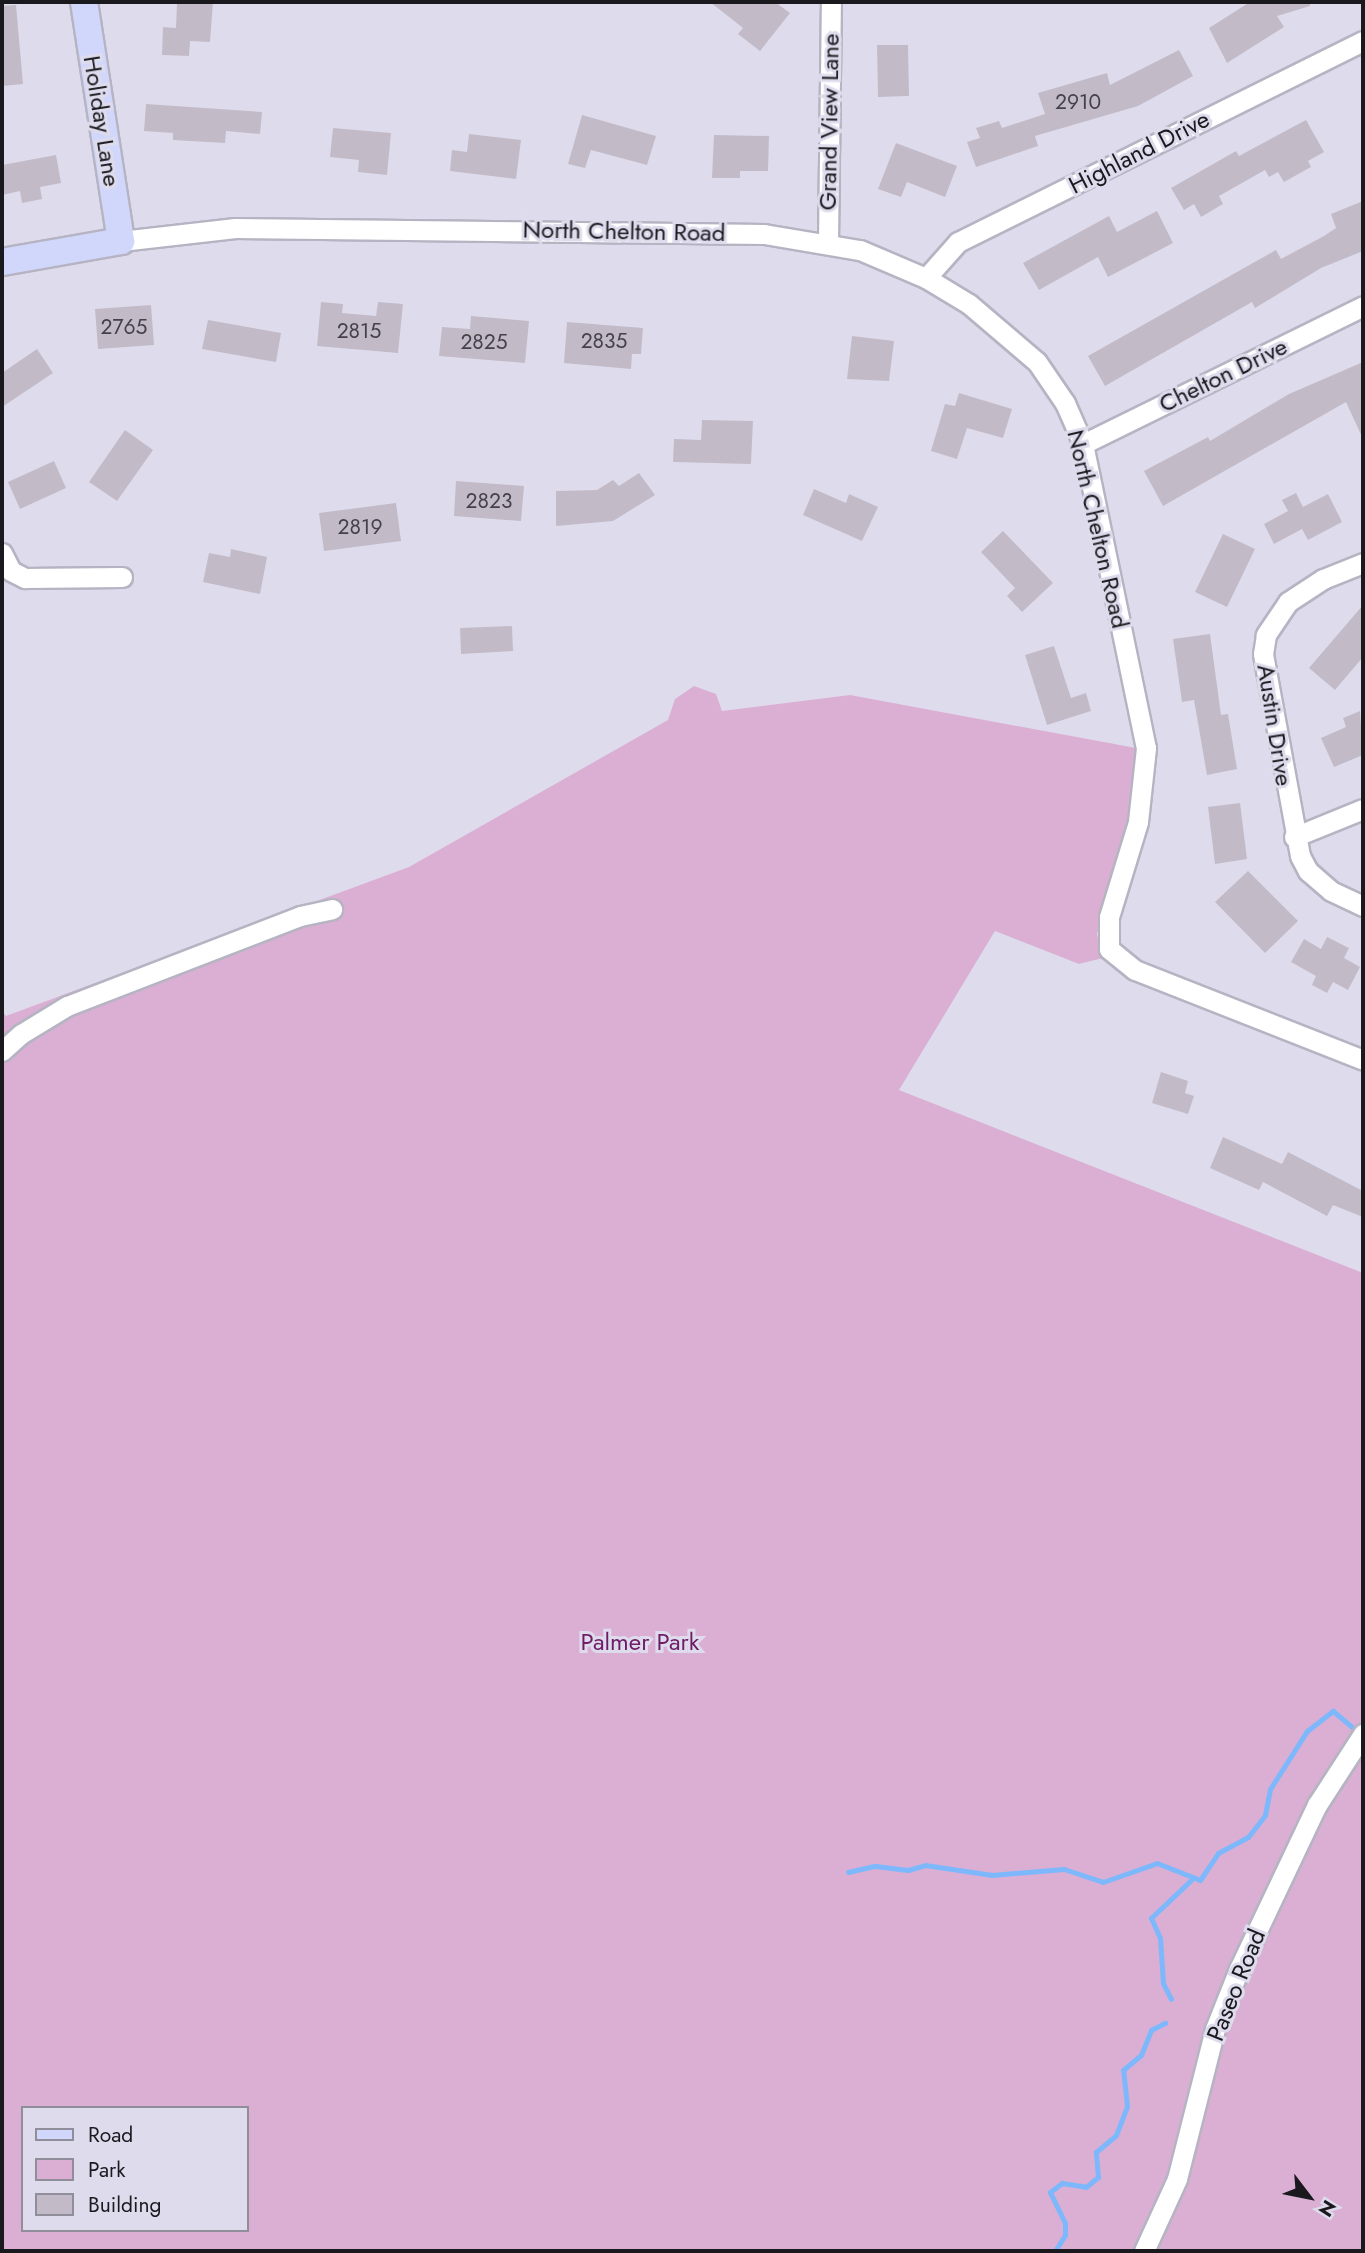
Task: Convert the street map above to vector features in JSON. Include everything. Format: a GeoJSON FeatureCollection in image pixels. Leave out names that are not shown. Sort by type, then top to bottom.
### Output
{"type":"FeatureCollection","features":[{"type":"Feature","properties":{"kind":"street","name":"Holiday Lane"},"geometry":{"type":"LineString","coordinates":[[84,2],[121,241]]}},
{"type":"Feature","properties":{"kind":"street","name":"Grand View Lane"},"geometry":{"type":"LineString","coordinates":[[828,242],[831,2]]}},
{"type":"Feature","properties":{"kind":"street","name":"Highland Drive"},"geometry":{"type":"LineString","coordinates":[[926,278],[958,242],[1363,41]]}},
{"type":"Feature","properties":{"kind":"street","name":"North Chelton Road"},"geometry":{"type":"LineString","coordinates":[[2,262],[121,241],[234,228],[409,227],[764,234],[828,242],[891,261],[926,278],[969,304],[1023,346],[1065,403],[1083,444],[1146,748],[1138,822],[1109,916],[1109,949],[1135,970],[1363,1060]]}},
{"type":"Feature","properties":{"kind":"street","name":"Chelton Drive"},"geometry":{"type":"LineString","coordinates":[[1083,444],[1363,306]]}},
{"type":"Feature","properties":{"kind":"street"},"geometry":{"type":"LineString","coordinates":[[2,554],[11,571],[25,578],[122,577]]}},
{"type":"Feature","properties":{"kind":"street","name":"Austin Drive"},"geometry":{"type":"LineString","coordinates":[[1363,563],[1297,595],[1276,616],[1266,635],[1264,674],[1294,837],[1308,871],[1331,891],[1363,906]]}},
{"type":"Feature","properties":{"kind":"street"},"geometry":{"type":"LineString","coordinates":[[1294,837],[1363,810]]}},
{"type":"Feature","properties":{"kind":"street"},"geometry":{"type":"LineString","coordinates":[[2,1051],[21,1034],[67,1006],[300,916],[332,909]]}},
{"type":"Feature","properties":{"kind":"street","name":"Paseo Road"},"geometry":{"type":"LineString","coordinates":[[1144,2251],[1177,2179],[1215,2029],[1239,1969],[1317,1805],[1363,1734]]}},
{"type":"Feature","properties":{"kind":"green space","name":"Palmer Park"},"geometry":{"type":"Polygon","coordinates":[[[694,686],[716,694],[722,711],[850,695],[1136,748],[1131,809],[1097,934],[1103,958],[1079,964],[995,931],[899,1090],[1363,1273],[1363,2251],[2,2251],[2,1011],[6,1016],[409,867],[668,720],[675,699],[694,686]]]}},
{"type":"Feature","properties":{"kind":"building"},"geometry":{"type":"Polygon","coordinates":[[[177,2],[213,2],[210,42],[190,41],[189,56],[162,55],[163,27],[176,28],[177,2]]]}},
{"type":"Feature","properties":{"kind":"building"},"geometry":{"type":"Polygon","coordinates":[[[710,2],[775,2],[790,13],[760,51],[738,34],[743,28],[710,2]]]}},
{"type":"Feature","properties":{"kind":"building"},"geometry":{"type":"Polygon","coordinates":[[[1250,2],[1310,2],[1310,6],[1277,16],[1284,27],[1227,63],[1209,28],[1250,2]]]}},
{"type":"Feature","properties":{"kind":"building"},"geometry":{"type":"Polygon","coordinates":[[[16,5],[23,84],[2,86],[2,6],[16,5]]]}},
{"type":"Feature","properties":{"kind":"building"},"geometry":{"type":"Polygon","coordinates":[[[877,45],[908,45],[909,96],[878,97],[877,45]]]}},
{"type":"Feature","properties":{"kind":"building"},"geometry":{"type":"Polygon","coordinates":[[[1179,50],[1193,76],[1138,106],[1035,136],[1038,146],[976,167],[967,142],[980,138],[976,128],[999,121],[1002,128],[1045,114],[1038,93],[1107,73],[1110,85],[1179,50]]]}},
{"type":"Feature","properties":{"kind":"building"},"geometry":{"type":"Polygon","coordinates":[[[146,104],[262,112],[260,134],[226,131],[225,143],[173,140],[173,133],[144,131],[146,104]]]}},
{"type":"Feature","properties":{"kind":"building"},"geometry":{"type":"Polygon","coordinates":[[[582,115],[656,136],[647,165],[591,150],[585,168],[568,164],[582,115]]]}},
{"type":"Feature","properties":{"kind":"building"},"geometry":{"type":"Polygon","coordinates":[[[1306,120],[1324,152],[1308,161],[1311,167],[1284,182],[1278,172],[1269,177],[1265,170],[1219,196],[1223,204],[1201,217],[1194,204],[1184,210],[1171,188],[1236,151],[1239,156],[1306,120]]]}},
{"type":"Feature","properties":{"kind":"building"},"geometry":{"type":"Polygon","coordinates":[[[333,128],[391,133],[387,175],[358,172],[359,160],[330,157],[333,128]]]}},
{"type":"Feature","properties":{"kind":"building"},"geometry":{"type":"Polygon","coordinates":[[[469,134],[521,140],[516,179],[450,171],[452,150],[467,152],[469,134]]]}},
{"type":"Feature","properties":{"kind":"building"},"geometry":{"type":"Polygon","coordinates":[[[714,135],[769,136],[768,171],[740,171],[740,178],[712,178],[714,135]]]}},
{"type":"Feature","properties":{"kind":"building"},"geometry":{"type":"Polygon","coordinates":[[[896,143],[957,166],[945,197],[907,182],[901,197],[878,189],[896,143]]]}},
{"type":"Feature","properties":{"kind":"building"},"geometry":{"type":"Polygon","coordinates":[[[56,155],[61,183],[40,187],[42,199],[22,203],[20,191],[2,195],[2,165],[56,155]]]}},
{"type":"Feature","properties":{"kind":"building"},"geometry":{"type":"Polygon","coordinates":[[[1363,201],[1363,251],[1321,268],[1255,308],[1252,302],[1105,386],[1088,356],[1276,250],[1281,259],[1324,236],[1336,228],[1331,214],[1363,201]]]}},
{"type":"Feature","properties":{"kind":"building"},"geometry":{"type":"Polygon","coordinates":[[[1157,211],[1173,243],[1108,277],[1098,257],[1039,290],[1023,263],[1109,216],[1117,232],[1157,211]]]}},
{"type":"Feature","properties":{"kind":"building"},"geometry":{"type":"Polygon","coordinates":[[[321,302],[343,304],[342,313],[376,316],[378,302],[403,304],[398,353],[317,346],[321,302]]]}},
{"type":"Feature","properties":{"kind":"building"},"geometry":{"type":"Polygon","coordinates":[[[151,305],[154,345],[98,349],[95,309],[151,305]]]}},
{"type":"Feature","properties":{"kind":"building"},"geometry":{"type":"Polygon","coordinates":[[[471,316],[529,321],[525,363],[439,356],[442,327],[470,329],[471,316]]]}},
{"type":"Feature","properties":{"kind":"building"},"geometry":{"type":"Polygon","coordinates":[[[208,320],[281,333],[276,362],[202,349],[208,320]]]}},
{"type":"Feature","properties":{"kind":"building"},"geometry":{"type":"Polygon","coordinates":[[[567,322],[643,328],[641,354],[632,354],[631,369],[564,363],[567,322]]]}},
{"type":"Feature","properties":{"kind":"building"},"geometry":{"type":"Polygon","coordinates":[[[852,336],[894,341],[889,381],[847,379],[852,336]]]}},
{"type":"Feature","properties":{"kind":"building"},"geometry":{"type":"Polygon","coordinates":[[[37,349],[53,373],[2,407],[2,373],[37,349]]]}},
{"type":"Feature","properties":{"kind":"building"},"geometry":{"type":"Polygon","coordinates":[[[1363,362],[1363,439],[1346,402],[1163,506],[1144,471],[1208,437],[1210,441],[1289,394],[1363,362]]]}},
{"type":"Feature","properties":{"kind":"building"},"geometry":{"type":"Polygon","coordinates":[[[959,393],[1012,409],[1003,438],[967,428],[957,459],[931,451],[945,404],[955,406],[959,393]]]}},
{"type":"Feature","properties":{"kind":"building"},"geometry":{"type":"Polygon","coordinates":[[[702,420],[753,421],[751,464],[673,462],[674,439],[701,440],[702,420]]]}},
{"type":"Feature","properties":{"kind":"building"},"geometry":{"type":"Polygon","coordinates":[[[125,430],[153,450],[117,501],[89,482],[125,430]]]}},
{"type":"Feature","properties":{"kind":"building"},"geometry":{"type":"Polygon","coordinates":[[[54,461],[66,488],[20,509],[8,482],[54,461]]]}},
{"type":"Feature","properties":{"kind":"building"},"geometry":{"type":"Polygon","coordinates":[[[639,473],[655,495],[613,521],[556,526],[556,491],[597,490],[613,480],[619,486],[639,473]]]}},
{"type":"Feature","properties":{"kind":"building"},"geometry":{"type":"Polygon","coordinates":[[[456,481],[524,486],[521,521],[454,516],[456,481]]]}},
{"type":"Feature","properties":{"kind":"building"},"geometry":{"type":"Polygon","coordinates":[[[814,489],[846,503],[849,494],[878,507],[862,541],[803,515],[814,489]]]}},
{"type":"Feature","properties":{"kind":"building"},"geometry":{"type":"Polygon","coordinates":[[[1296,493],[1303,507],[1328,494],[1342,522],[1308,540],[1302,529],[1274,544],[1264,524],[1288,511],[1282,500],[1296,493]]]}},
{"type":"Feature","properties":{"kind":"building"},"geometry":{"type":"Polygon","coordinates":[[[396,503],[401,541],[324,551],[319,513],[396,503]]]}},
{"type":"Feature","properties":{"kind":"building"},"geometry":{"type":"Polygon","coordinates":[[[1003,531],[1053,583],[1022,612],[1007,596],[1015,588],[981,552],[1003,531]]]}},
{"type":"Feature","properties":{"kind":"building"},"geometry":{"type":"Polygon","coordinates":[[[1223,534],[1255,549],[1227,607],[1195,592],[1223,534]]]}},
{"type":"Feature","properties":{"kind":"building"},"geometry":{"type":"Polygon","coordinates":[[[231,549],[267,557],[260,594],[203,582],[209,553],[230,557],[231,549]]]}},
{"type":"Feature","properties":{"kind":"building"},"geometry":{"type":"Polygon","coordinates":[[[1363,605],[1363,657],[1335,690],[1309,668],[1363,605]]]}},
{"type":"Feature","properties":{"kind":"building"},"geometry":{"type":"Polygon","coordinates":[[[512,626],[513,651],[461,654],[460,628],[512,626]]]}},
{"type":"Feature","properties":{"kind":"building"},"geometry":{"type":"Polygon","coordinates":[[[1210,634],[1221,715],[1228,714],[1237,769],[1207,775],[1194,700],[1182,702],[1173,639],[1210,634]]]}},
{"type":"Feature","properties":{"kind":"building"},"geometry":{"type":"Polygon","coordinates":[[[1054,646],[1071,698],[1086,693],[1091,711],[1047,725],[1025,655],[1054,646]]]}},
{"type":"Feature","properties":{"kind":"building"},"geometry":{"type":"Polygon","coordinates":[[[1360,711],[1363,755],[1334,767],[1321,738],[1346,727],[1343,718],[1360,711]]]}},
{"type":"Feature","properties":{"kind":"building"},"geometry":{"type":"Polygon","coordinates":[[[1240,803],[1247,859],[1215,864],[1208,807],[1240,803]]]}},
{"type":"Feature","properties":{"kind":"building"},"geometry":{"type":"Polygon","coordinates":[[[1248,871],[1298,921],[1265,953],[1215,902],[1248,871]]]}},
{"type":"Feature","properties":{"kind":"building"},"geometry":{"type":"Polygon","coordinates":[[[1327,937],[1349,948],[1344,958],[1360,967],[1348,990],[1333,982],[1327,993],[1312,985],[1316,976],[1291,962],[1304,939],[1321,949],[1327,937]]]}},
{"type":"Feature","properties":{"kind":"building"},"geometry":{"type":"Polygon","coordinates":[[[1161,1072],[1188,1081],[1185,1093],[1194,1096],[1188,1114],[1152,1103],[1161,1072]]]}},
{"type":"Feature","properties":{"kind":"building"},"geometry":{"type":"Polygon","coordinates":[[[1223,1137],[1282,1164],[1288,1152],[1363,1191],[1363,1217],[1333,1205],[1327,1216],[1263,1182],[1259,1190],[1210,1168],[1223,1137]]]}},
{"type":"Feature","properties":{"kind":"waterway"},"geometry":{"type":"LineString","coordinates":[[848,1872],[875,1866],[908,1870],[925,1865],[992,1875],[1064,1869],[1103,1882],[1157,1863],[1200,1880],[1218,1853],[1248,1837],[1265,1815],[1270,1789],[1307,1731],[1333,1711],[1352,1727]]}},
{"type":"Feature","properties":{"kind":"waterway"},"geometry":{"type":"LineString","coordinates":[[1171,1999],[1163,1983],[1160,1938],[1151,1918],[1191,1880]]}},
{"type":"Feature","properties":{"kind":"waterway"},"geometry":{"type":"LineString","coordinates":[[1055,2251],[1065,2235],[1065,2223],[1050,2192],[1062,2183],[1086,2187],[1098,2177],[1096,2152],[1116,2135],[1127,2106],[1123,2070],[1141,2055],[1151,2030],[1165,2023]]}}]}
